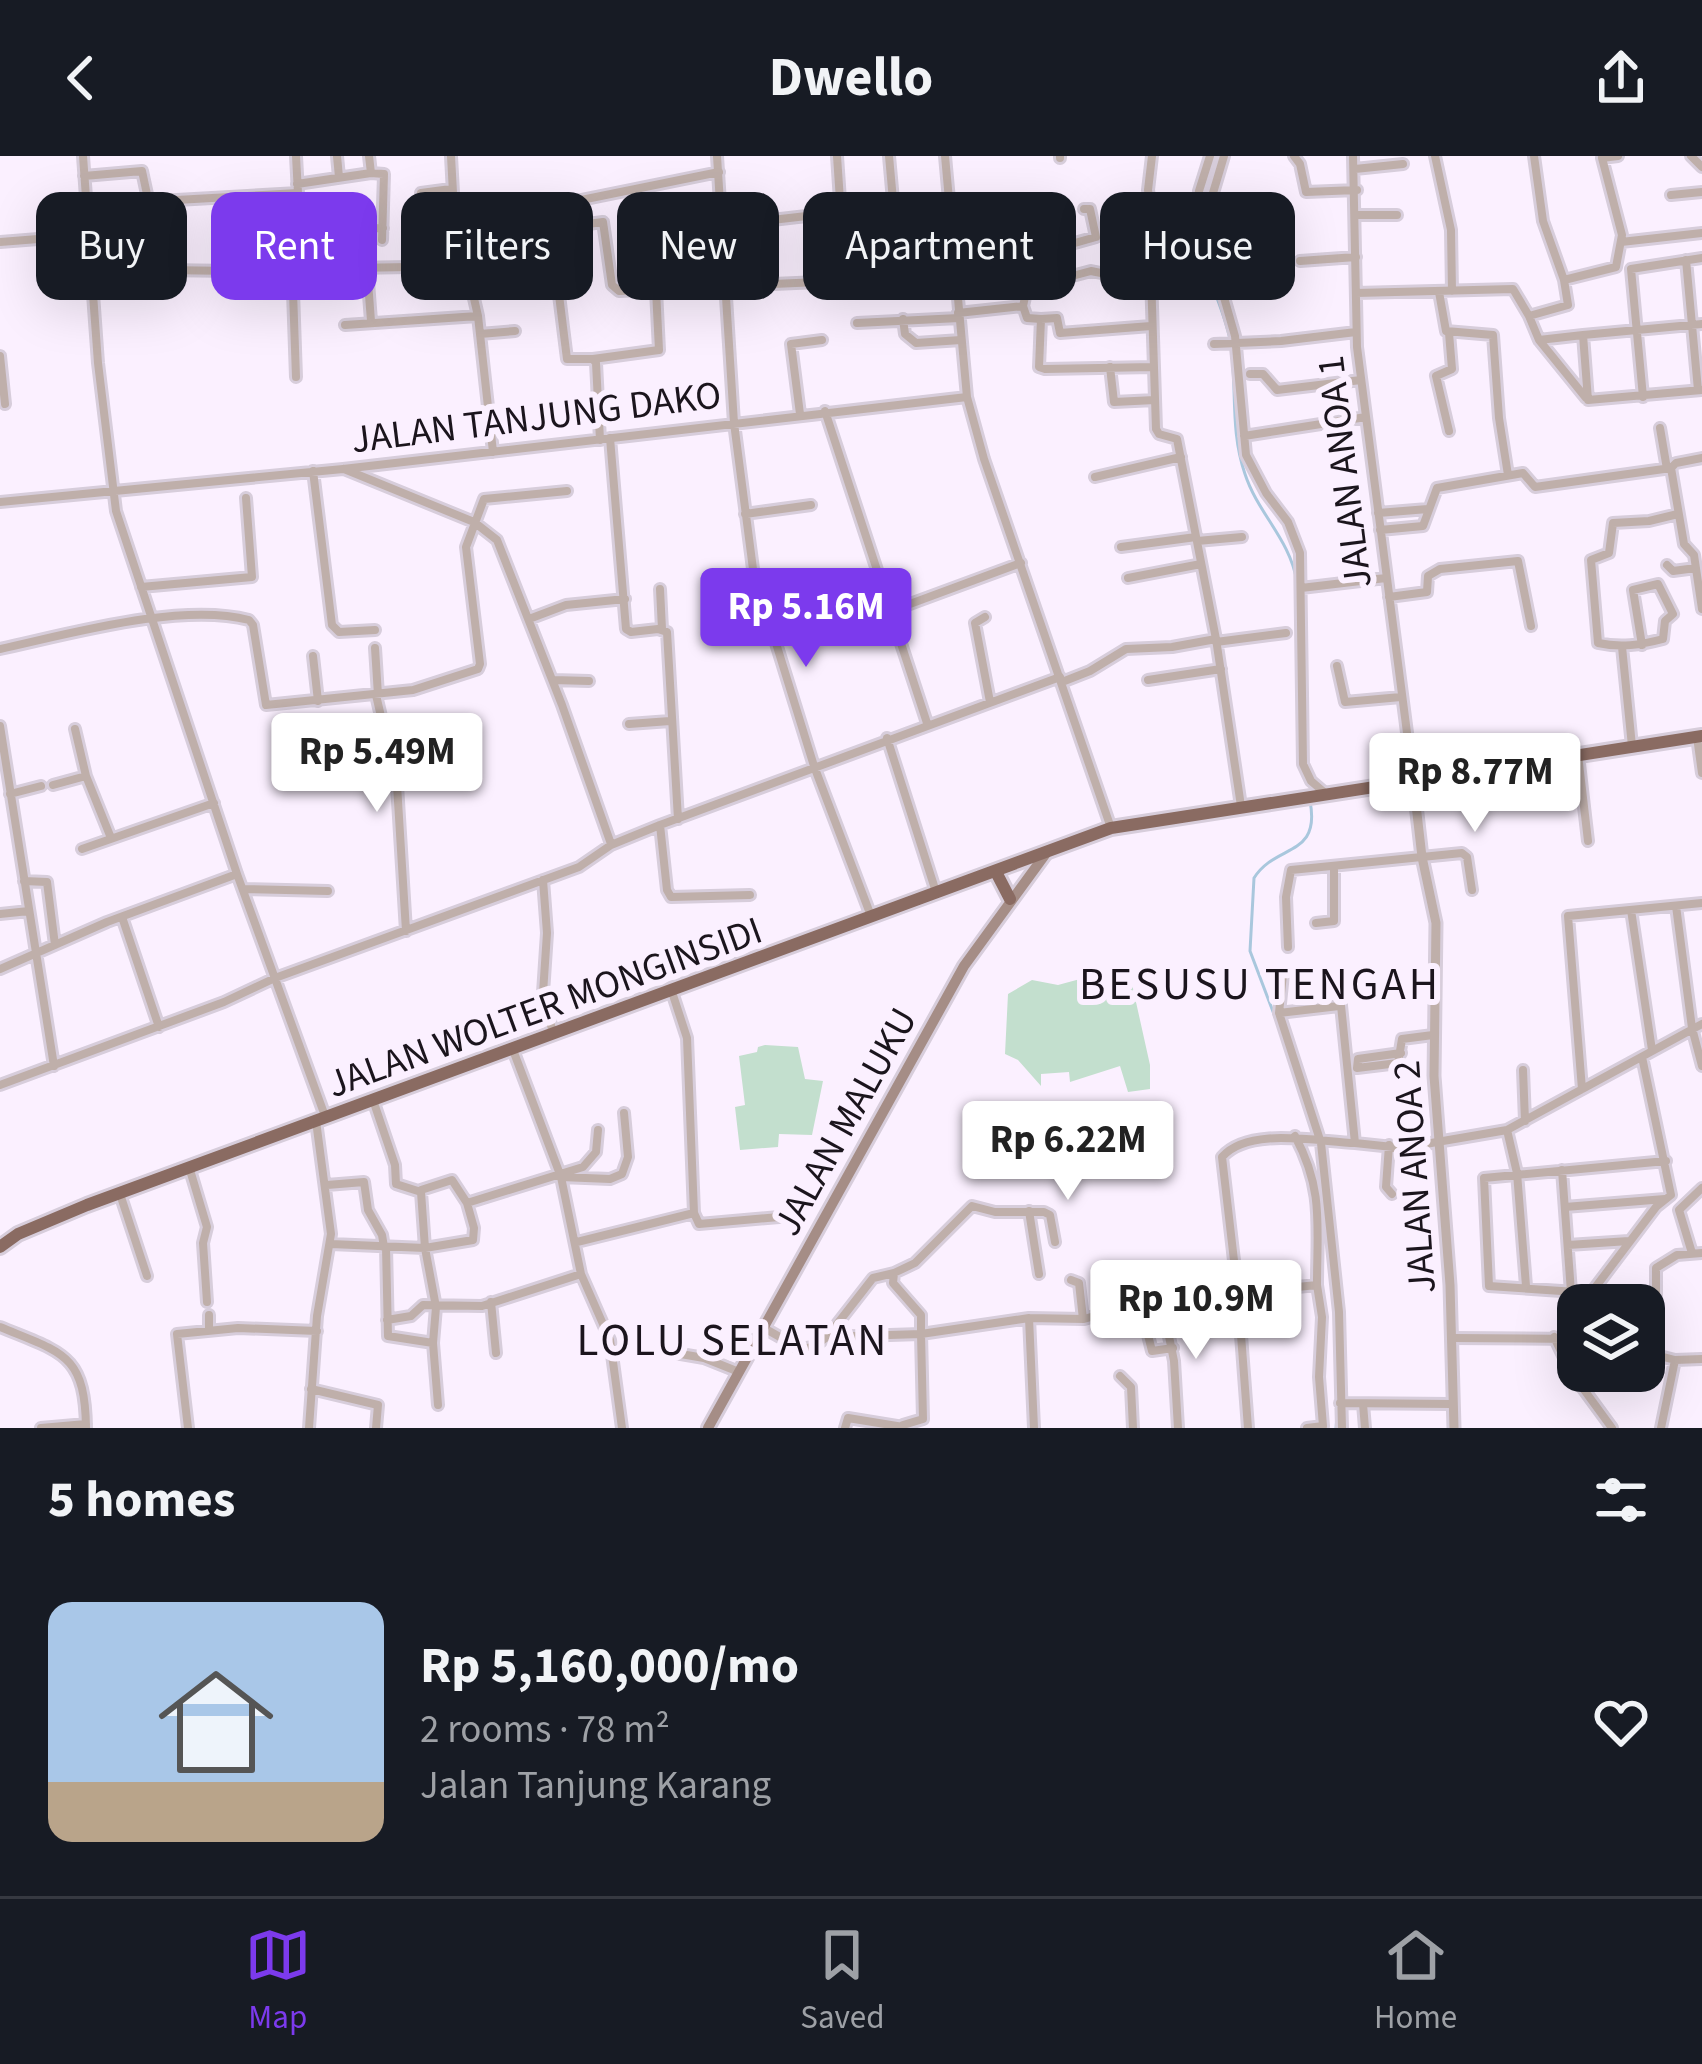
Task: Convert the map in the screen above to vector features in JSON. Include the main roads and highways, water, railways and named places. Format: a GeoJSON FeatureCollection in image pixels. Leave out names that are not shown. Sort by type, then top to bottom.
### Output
{"type":"FeatureCollection","features":[{"type":"Feature","properties":{"kind":"highway","name":"JALAN WOLTER MONGINSIDI"},"geometry":{"type":"LineString","coordinates":[[0,1247],[36,1225],[1111,828],[1699,736]]}},
{"type":"Feature","properties":{"kind":"highway"},"geometry":{"type":"LineString","coordinates":[[996,872],[1010,899]]}},
{"type":"Feature","properties":{"kind":"main road","name":"JALAN MALUKU"},"geometry":{"type":"LineString","coordinates":[[708,1428],[926,1031],[975,948],[1047,852]]}},
{"type":"Feature","properties":{"kind":"waterway"},"geometry":{"type":"LineString","coordinates":[[1220,156],[1210,181],[1202,238],[1231,345],[1240,458],[1251,488],[1288,553],[1297,582]]}},
{"type":"Feature","properties":{"kind":"waterway"},"geometry":{"type":"LineString","coordinates":[[1297,604],[1298,690]]}},
{"type":"Feature","properties":{"kind":"waterway"},"geometry":{"type":"LineString","coordinates":[[1283,1038],[1250,951],[1254,878],[1303,841],[1312,819],[1310,801]]}},
{"type":"Feature","properties":{"kind":"waterway"},"geometry":{"type":"LineString","coordinates":[[1336,1428],[1338,1406]]}},
{"type":"Feature","properties":{"kind":"district","name":"BESUSU TENGAH"},"geometry":{"type":"Point","coordinates":[1260,983]}},
{"type":"Feature","properties":{"kind":"district","name":"LOLU SELATAN"},"geometry":{"type":"Point","coordinates":[733,1339]}}]}
